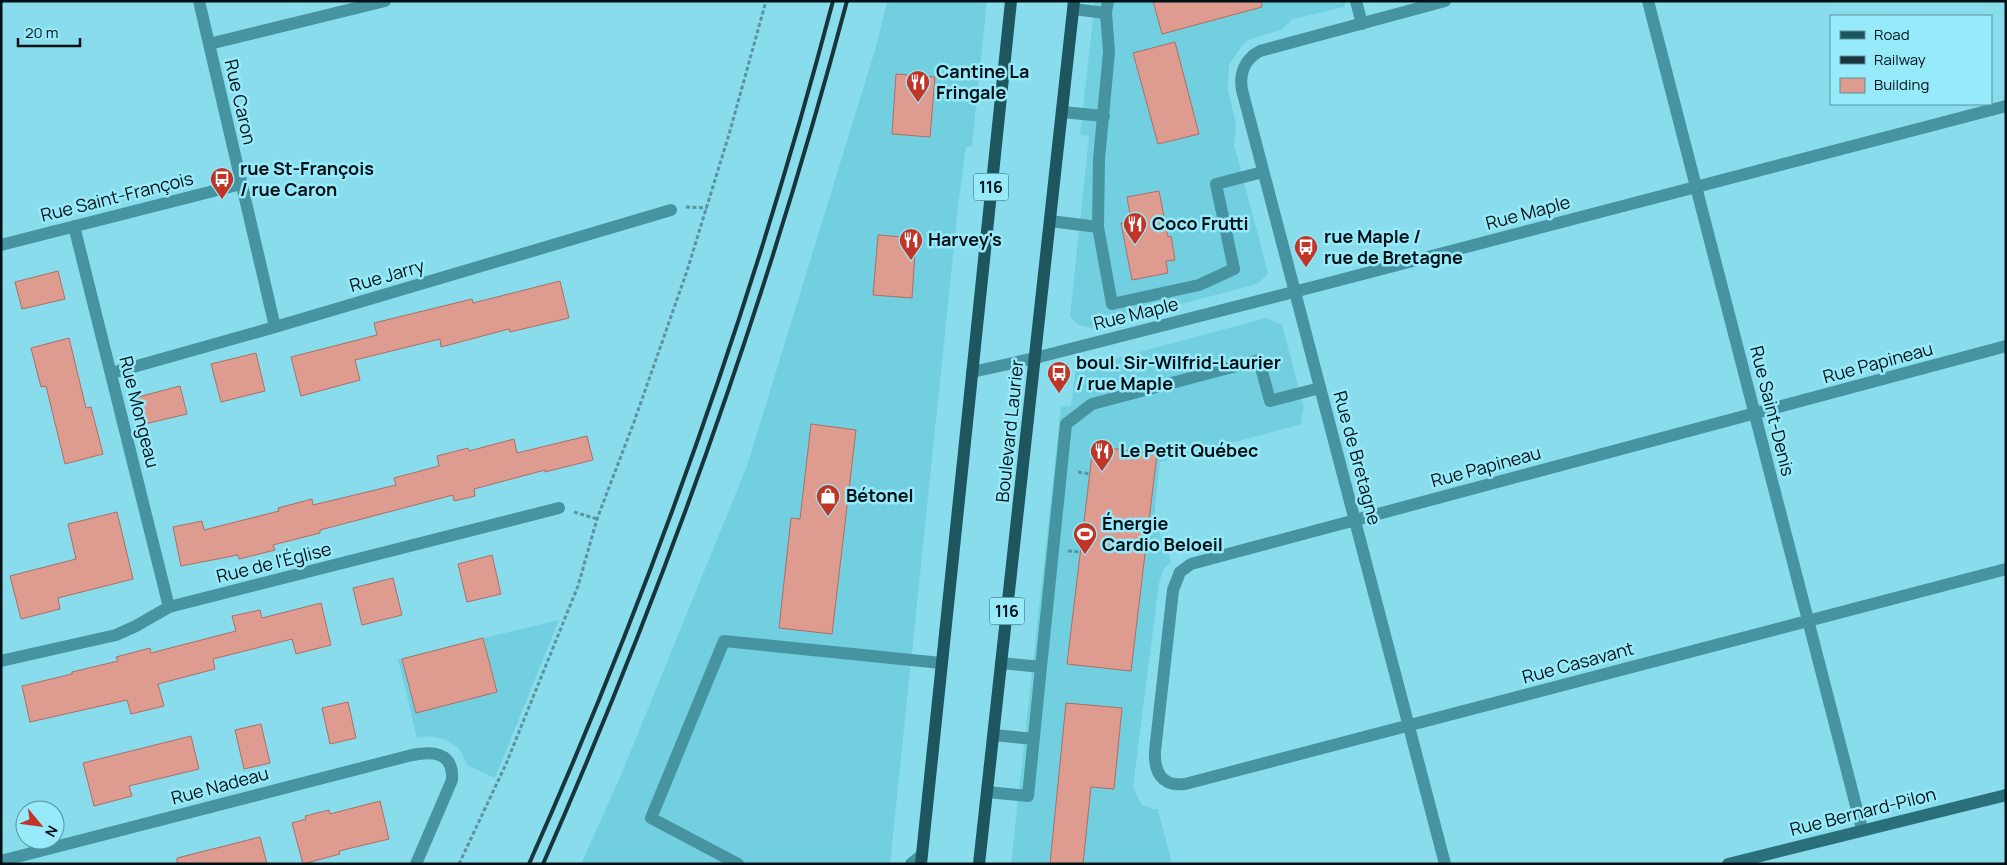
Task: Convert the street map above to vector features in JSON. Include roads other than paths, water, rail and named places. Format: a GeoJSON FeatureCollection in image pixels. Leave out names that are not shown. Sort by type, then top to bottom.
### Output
{"type":"FeatureCollection","features":[{"type":"Feature","properties":{"kind":"main road","name":"116"},"geometry":{"type":"LineString","coordinates":[[922,860],[1011,1]]}},
{"type":"Feature","properties":{"kind":"main road","name":"Boulevard Laurier"},"geometry":{"type":"LineString","coordinates":[[979,864],[1074,5]]}},
{"type":"Feature","properties":{"kind":"main road","name":"Rue Bernard-Pilon"},"geometry":{"type":"LineString","coordinates":[[1728,864],[1862,829],[2006,795]]}},
{"type":"Feature","properties":{"kind":"street","name":"Rue Caron"},"geometry":{"type":"LineString","coordinates":[[199,1],[275,327]]}},
{"type":"Feature","properties":{"kind":"street"},"geometry":{"type":"LineString","coordinates":[[209,44],[385,1]]}},
{"type":"Feature","properties":{"kind":"street"},"geometry":{"type":"LineString","coordinates":[[1356,1],[1362,24],[1445,1]]}},
{"type":"Feature","properties":{"kind":"street","name":"Rue Saint-Denis"},"geometry":{"type":"LineString","coordinates":[[1648,1],[1862,829]]}},
{"type":"Feature","properties":{"kind":"street"},"geometry":{"type":"LineString","coordinates":[[1074,5],[1107,7],[1109,52],[1099,159],[1098,226],[1112,304],[1199,286],[1234,269],[1216,184],[1263,172]]}},
{"type":"Feature","properties":{"kind":"street","name":"Rue de Bretagne"},"geometry":{"type":"LineString","coordinates":[[1362,24],[1266,49],[1254,54],[1247,62],[1242,73],[1241,84],[1445,864]]}},
{"type":"Feature","properties":{"kind":"street","name":"Rue Maple"},"geometry":{"type":"LineString","coordinates":[[972,372],[1035,358],[1294,292],[2006,106]]}},
{"type":"Feature","properties":{"kind":"street"},"geometry":{"type":"LineString","coordinates":[[1062,112],[1104,116]]}},
{"type":"Feature","properties":{"kind":"street","name":"Rue Saint-François"},"geometry":{"type":"LineString","coordinates":[[1,245],[241,184]]}},
{"type":"Feature","properties":{"kind":"street","name":"Rue Jarry"},"geometry":{"type":"LineString","coordinates":[[112,373],[671,210]]}},
{"type":"Feature","properties":{"kind":"street"},"geometry":{"type":"LineString","coordinates":[[1050,221],[1098,226]]}},
{"type":"Feature","properties":{"kind":"street","name":"Rue Mongeau"},"geometry":{"type":"LineString","coordinates":[[74,226],[169,607]]}},
{"type":"Feature","properties":{"kind":"street","name":"Rue Papineau"},"geometry":{"type":"LineString","coordinates":[[1161,777],[1154,762],[1173,590],[1180,572],[1191,564],[2006,346]]}},
{"type":"Feature","properties":{"kind":"street"},"geometry":{"type":"LineString","coordinates":[[987,792],[1028,796],[1066,424],[1092,404],[1259,360],[1270,401],[1320,388]]}},
{"type":"Feature","properties":{"kind":"street","name":"Rue de l'Église"},"geometry":{"type":"LineString","coordinates":[[1,661],[116,635],[169,607],[559,508]]}},
{"type":"Feature","properties":{"kind":"street","name":"Rue Casavant"},"geometry":{"type":"LineString","coordinates":[[1161,777],[1174,784],[1185,784],[2006,569]]}},
{"type":"Feature","properties":{"kind":"street"},"geometry":{"type":"LineString","coordinates":[[738,864],[651,818],[724,641],[941,663]]}},
{"type":"Feature","properties":{"kind":"street"},"geometry":{"type":"LineString","coordinates":[[1001,663],[1041,667]]}},
{"type":"Feature","properties":{"kind":"street"},"geometry":{"type":"LineString","coordinates":[[994,735],[1034,739]]}},
{"type":"Feature","properties":{"kind":"street","name":"Rue Nadeau"},"geometry":{"type":"LineString","coordinates":[[1,861],[408,756],[434,753],[447,761],[452,770],[452,780],[416,864]]}},
{"type":"Feature","properties":{"kind":"street"},"geometry":{"type":"LineString","coordinates":[[912,864],[922,860]]}},
{"type":"Feature","properties":{"kind":"railway"},"geometry":{"type":"LineString","coordinates":[[529,864],[618,653],[698,438],[770,221],[833,1]]}},
{"type":"Feature","properties":{"kind":"railway"},"geometry":{"type":"LineString","coordinates":[[543,864],[631,653],[711,439],[749,330],[783,221],[847,1]]}},
{"type":"Feature","properties":{"kind":"place","name":"Cantine La Fringale"},"geometry":{"type":"Point","coordinates":[918,103]}},
{"type":"Feature","properties":{"kind":"place","name":"rue St-François / rue Caron"},"geometry":{"type":"Point","coordinates":[222,200]}},
{"type":"Feature","properties":{"kind":"place","name":"Coco Frutti"},"geometry":{"type":"Point","coordinates":[1135,245]}},
{"type":"Feature","properties":{"kind":"place","name":"Harvey's"},"geometry":{"type":"Point","coordinates":[911,261]}},
{"type":"Feature","properties":{"kind":"place","name":"rue Maple / rue de Bretagne"},"geometry":{"type":"Point","coordinates":[1306,268]}},
{"type":"Feature","properties":{"kind":"place","name":"boul. Sir-Wilfrid-Laurier / rue Maple"},"geometry":{"type":"Point","coordinates":[1059,394]}},
{"type":"Feature","properties":{"kind":"place","name":"Le Petit Québec"},"geometry":{"type":"Point","coordinates":[1102,472]}},
{"type":"Feature","properties":{"kind":"place","name":"Bétonel"},"geometry":{"type":"Point","coordinates":[828,517]}},
{"type":"Feature","properties":{"kind":"place","name":"Énergie Cardio Beloeil"},"geometry":{"type":"Point","coordinates":[1085,555]}}]}
